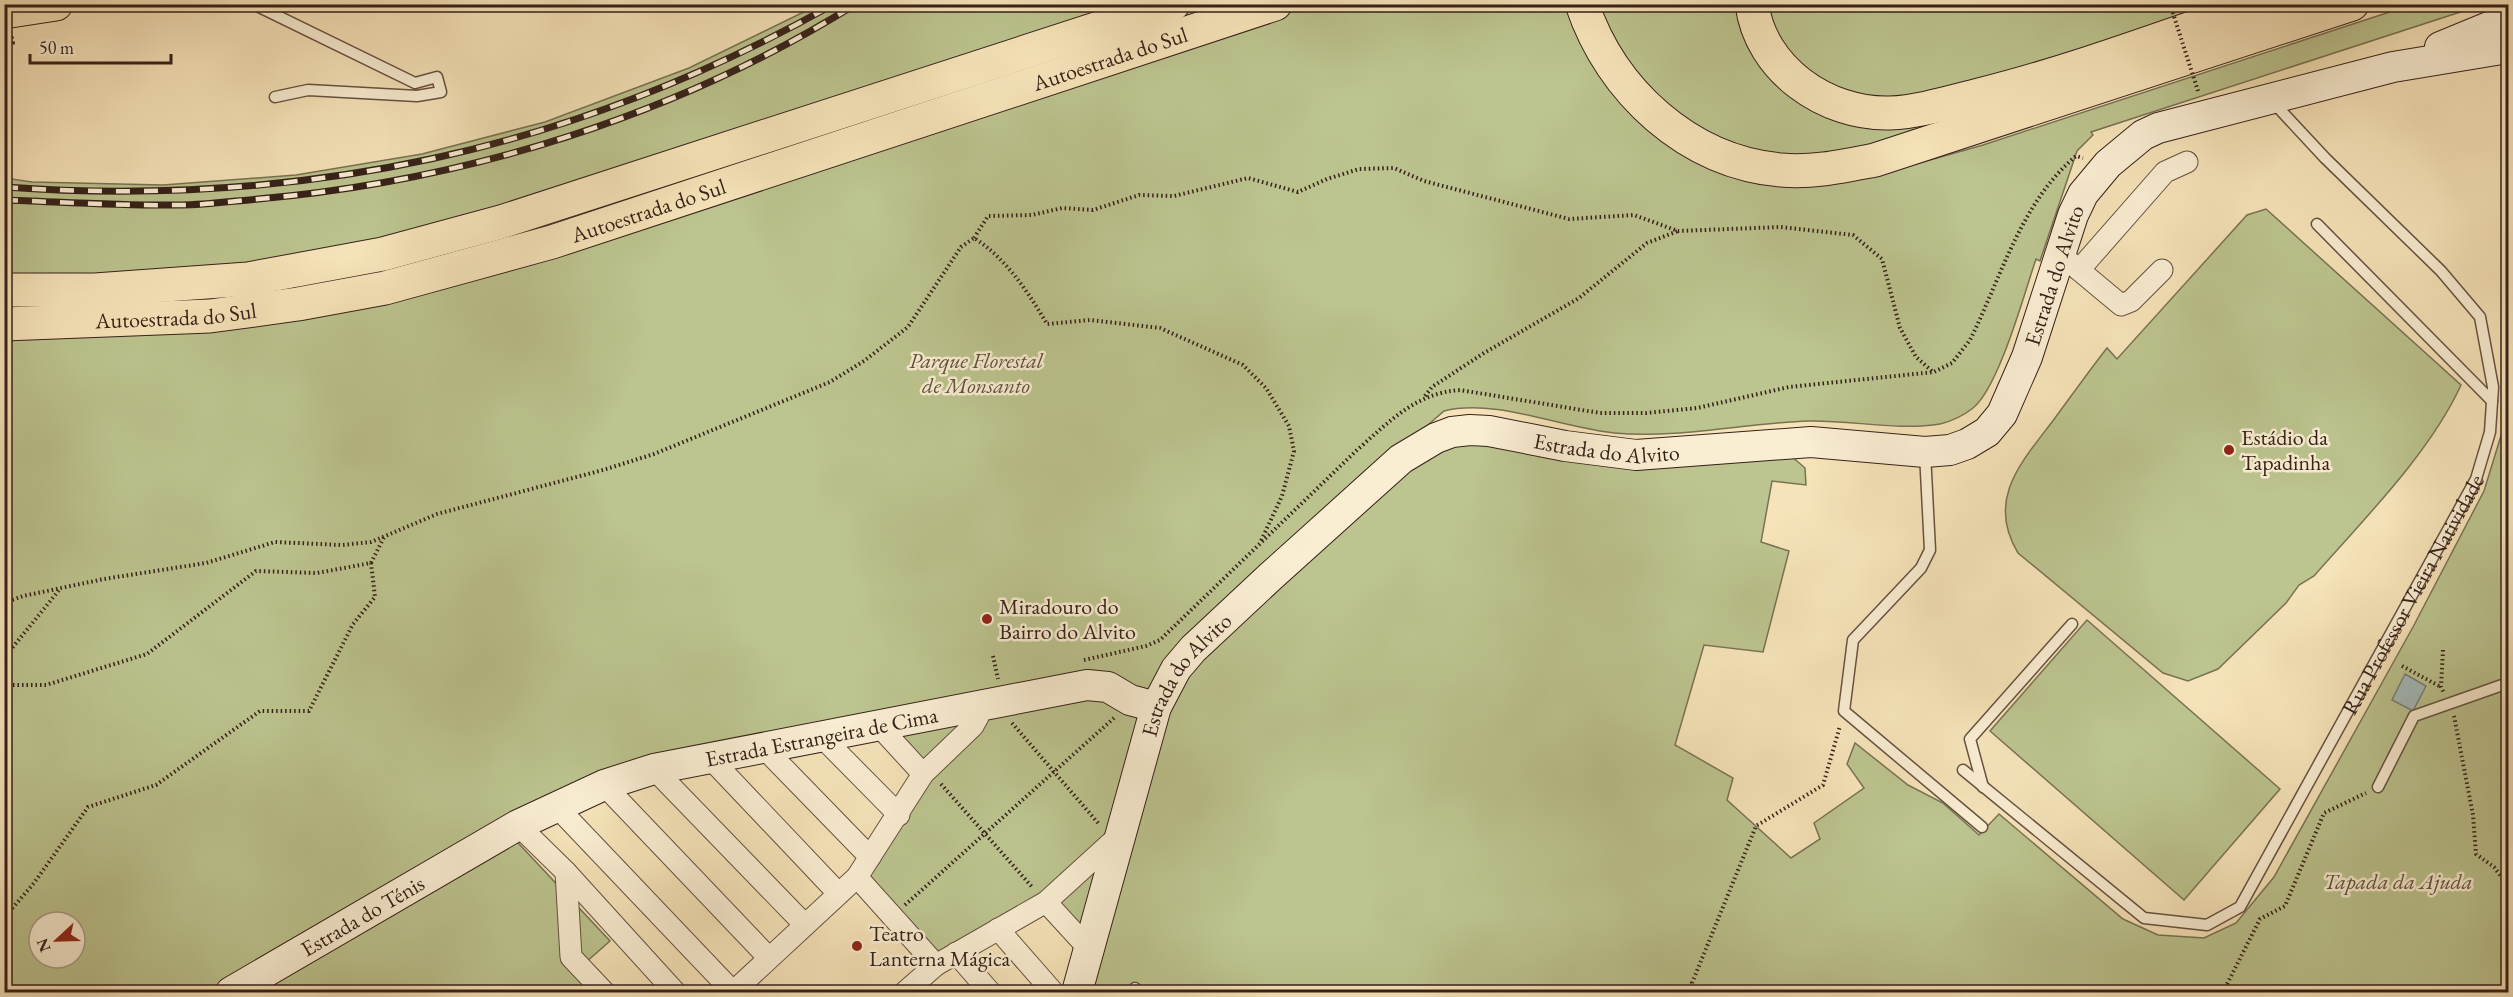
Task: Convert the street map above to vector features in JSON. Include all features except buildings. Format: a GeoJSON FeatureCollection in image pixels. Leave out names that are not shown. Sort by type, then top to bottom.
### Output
{"type":"FeatureCollection","features":[{"type":"Feature","properties":{"kind":"highway"},"geometry":{"type":"LineString","coordinates":[[8,25],[56,4]]}},
{"type":"Feature","properties":{"kind":"highway","name":"Autoestrada do Sul"},"geometry":{"type":"LineString","coordinates":[[4,290],[94,290],[248,279],[383,254],[511,219],[1173,4]]}},
{"type":"Feature","properties":{"kind":"highway","name":"Autoestrada do Sul"},"geometry":{"type":"LineString","coordinates":[[4,324],[210,316],[298,304],[385,288],[562,238],[1275,4]]}},
{"type":"Feature","properties":{"kind":"highway"},"geometry":{"type":"LineString","coordinates":[[1582,4],[1617,77],[1648,109],[1685,137],[1718,154],[1752,166],[1782,171],[1825,170],[1875,160],[2352,4]]}},
{"type":"Feature","properties":{"kind":"highway"},"geometry":{"type":"LineString","coordinates":[[1752,4],[1754,20],[1771,55],[1798,85],[1844,106],[1889,113],[1958,100],[2036,81],[2261,4]]}},
{"type":"Feature","properties":{"kind":"street"},"geometry":{"type":"LineString","coordinates":[[2393,67],[2508,19]]}},
{"type":"Feature","properties":{"kind":"street"},"geometry":{"type":"LineString","coordinates":[[2270,99],[2393,67],[2508,48]]}},
{"type":"Feature","properties":{"kind":"street","name":"Estrada do Alvito"},"geometry":{"type":"LineString","coordinates":[[1077,993],[1117,840],[1156,707],[1176,669],[1193,649],[1270,577],[1401,459],[1436,438],[1452,432],[1489,431],[1565,446],[1636,455],[1811,442],[1925,452],[1950,450],[1967,444],[1987,432],[2002,414],[2070,262],[2083,194],[2108,164],[2131,144],[2158,128],[2270,99]]}},
{"type":"Feature","properties":{"kind":"street"},"geometry":{"type":"LineString","coordinates":[[2162,270],[2131,301],[2121,305],[2070,262],[2165,172],[2187,162]]}},
{"type":"Feature","properties":{"kind":"street","name":"Estrada Estrangeira de Cima"},"geometry":{"type":"LineString","coordinates":[[505,832],[604,785],[654,770],[763,747],[1096,684],[1108,687],[1130,699],[1156,707]]}},
{"type":"Feature","properties":{"kind":"street"},"geometry":{"type":"LineString","coordinates":[[556,806],[733,992],[856,877],[898,815],[973,726],[978,717],[977,706]]}},
{"type":"Feature","properties":{"kind":"street"},"geometry":{"type":"LineString","coordinates":[[879,726],[930,776]]}},
{"type":"Feature","properties":{"kind":"street"},"geometry":{"type":"LineString","coordinates":[[822,737],[898,815]]}},
{"type":"Feature","properties":{"kind":"street"},"geometry":{"type":"LineString","coordinates":[[763,747],[870,857]]}},
{"type":"Feature","properties":{"kind":"street"},"geometry":{"type":"LineString","coordinates":[[710,758],[838,893]]}},
{"type":"Feature","properties":{"kind":"street"},"geometry":{"type":"LineString","coordinates":[[654,770],[805,925]]}},
{"type":"Feature","properties":{"kind":"street"},"geometry":{"type":"LineString","coordinates":[[604,785],[769,958]]}},
{"type":"Feature","properties":{"kind":"street"},"geometry":{"type":"LineString","coordinates":[[505,832],[566,872],[675,993]]}},
{"type":"Feature","properties":{"kind":"street","name":"Estrada do Ténis"},"geometry":{"type":"LineString","coordinates":[[231,993],[505,832]]}},
{"type":"Feature","properties":{"kind":"street"},"geometry":{"type":"LineString","coordinates":[[918,988],[936,965],[1046,902],[1117,840]]}},
{"type":"Feature","properties":{"kind":"street"},"geometry":{"type":"LineString","coordinates":[[566,872],[572,957],[604,993]]}},
{"type":"Feature","properties":{"kind":"street"},"geometry":{"type":"LineString","coordinates":[[856,877],[936,965]]}},
{"type":"Feature","properties":{"kind":"street"},"geometry":{"type":"LineString","coordinates":[[1046,902],[1089,949]]}},
{"type":"Feature","properties":{"kind":"street"},"geometry":{"type":"LineString","coordinates":[[998,929],[1053,993]]}},
{"type":"Feature","properties":{"kind":"street"},"geometry":{"type":"LineString","coordinates":[[956,953],[990,993]]}},
{"type":"Feature","properties":{"kind":"lane"},"geometry":{"type":"LineString","coordinates":[[252,4],[415,82],[437,77],[441,92],[417,96],[308,90],[275,97]]}},
{"type":"Feature","properties":{"kind":"lane","name":"Rua Professor Vieira Natividade"},"geometry":{"type":"LineString","coordinates":[[1963,770],[2144,918],[2207,926],[2240,907],[2476,479],[2490,432],[2493,387],[2480,318],[2441,271],[2325,158],[2270,99]]}},
{"type":"Feature","properties":{"kind":"lane"},"geometry":{"type":"LineString","coordinates":[[2318,224],[2492,401]]}},
{"type":"Feature","properties":{"kind":"lane"},"geometry":{"type":"LineString","coordinates":[[1925,452],[1930,550],[1921,568],[1853,640],[1844,711],[1982,827]]}},
{"type":"Feature","properties":{"kind":"lane"},"geometry":{"type":"LineString","coordinates":[[1983,787],[1970,739],[2072,624]]}},
{"type":"Feature","properties":{"kind":"lane"},"geometry":{"type":"LineString","coordinates":[[2378,787],[2414,716],[2508,683]]}},
{"type":"Feature","properties":{"kind":"path"},"geometry":{"type":"LineString","coordinates":[[2170,4],[2198,91]]}},
{"type":"Feature","properties":{"kind":"path"},"geometry":{"type":"LineString","coordinates":[[4,44],[13,43],[8,25]]}},
{"type":"Feature","properties":{"kind":"path"},"geometry":{"type":"LineString","coordinates":[[4,603],[23,596],[60,588],[206,563],[275,542],[342,545],[371,542],[437,514],[603,470],[654,454],[830,382],[864,360],[908,327],[961,247],[974,238],[988,216],[1032,215],[1062,208],[1093,210],[1139,195],[1174,196],[1248,178],[1298,192],[1327,178],[1359,169],[1394,168],[1424,181],[1569,219],[1634,215],[1678,231]]}},
{"type":"Feature","properties":{"kind":"path"},"geometry":{"type":"LineString","coordinates":[[1424,397],[1432,387],[1484,353],[1579,298],[1647,243],[1678,231],[1781,227],[1853,235],[1882,259],[1899,328],[1916,357],[1934,372]]}},
{"type":"Feature","properties":{"kind":"path"},"geometry":{"type":"LineString","coordinates":[[974,238],[988,247],[1027,290],[1047,324],[1090,320],[1160,328],[1243,365],[1266,388],[1289,426],[1294,451],[1281,496],[1260,543]]}},
{"type":"Feature","properties":{"kind":"path"},"geometry":{"type":"LineString","coordinates":[[4,918],[34,883],[88,807],[156,785],[260,711],[309,711],[352,624],[375,597],[371,563],[384,537]]}},
{"type":"Feature","properties":{"kind":"path"},"geometry":{"type":"LineString","coordinates":[[4,685],[46,685],[147,654],[256,571],[316,573],[371,563]]}},
{"type":"Feature","properties":{"kind":"path"},"geometry":{"type":"LineString","coordinates":[[4,658],[60,588]]}},
{"type":"Feature","properties":{"kind":"path"},"geometry":{"type":"LineString","coordinates":[[2441,687],[2443,650]]}},
{"type":"Feature","properties":{"kind":"path"},"geometry":{"type":"LineString","coordinates":[[993,656],[998,676]]}},
{"type":"Feature","properties":{"kind":"path"},"geometry":{"type":"LineString","coordinates":[[2402,666],[2441,687],[2451,703],[2473,815],[2476,854],[2494,867],[2508,886]]}},
{"type":"Feature","properties":{"kind":"path"},"geometry":{"type":"LineString","coordinates":[[1694,993],[1692,983],[1756,826],[1823,785],[1844,711]]}},
{"type":"Feature","properties":{"kind":"path"},"geometry":{"type":"LineString","coordinates":[[1007,716],[1117,840]]}},
{"type":"Feature","properties":{"kind":"path"},"geometry":{"type":"LineString","coordinates":[[892,916],[1114,717]]}},
{"type":"Feature","properties":{"kind":"path"},"geometry":{"type":"LineString","coordinates":[[930,776],[1046,902]]}},
{"type":"Feature","properties":{"kind":"path"},"geometry":{"type":"LineString","coordinates":[[2223,993],[2260,919],[2285,906],[2324,813],[2378,787]]}},
{"type":"Feature","properties":{"kind":"green space","name":"Parque Florestal de Monsanto"},"geometry":{"type":"Polygon","coordinates":[[[818,5],[2311,5],[1757,184],[1799,186],[1863,179],[1983,145],[2411,5],[2482,5],[2091,132],[2093,135],[2077,151],[2040,261],[2036,259],[2010,339],[1992,381],[1983,397],[1973,408],[1953,420],[1924,426],[1809,421],[1663,434],[1638,434],[1594,430],[1506,411],[1464,408],[1444,411],[1353,491],[1438,446],[1485,440],[1790,455],[1805,468],[1806,485],[1772,481],[1761,542],[1789,551],[1763,652],[1704,645],[1675,745],[1733,778],[1727,800],[1791,858],[1820,839],[1814,823],[1864,788],[1847,764],[1855,743],[1908,785],[1943,803],[1979,835],[1999,814],[2123,919],[2158,935],[2204,938],[2236,923],[2274,877],[2413,627],[2484,491],[2504,426],[2508,397],[2508,992],[1084,992],[1095,954],[1052,907],[940,970],[856,879],[930,774],[890,732],[612,785],[506,830],[610,941],[576,971],[595,992],[5,992],[5,178],[32,182],[163,185],[296,175],[422,154],[545,122],[689,68],[818,5]]]}},
{"type":"Feature","properties":{"kind":"green space"},"geometry":{"type":"Polygon","coordinates":[[[2266,209],[2461,385],[2432,436],[2414,461],[2314,576],[2299,585],[2286,603],[2218,669],[2188,681],[2163,673],[2018,553],[2009,533],[2005,515],[2007,497],[2012,481],[2031,450],[2107,348],[2117,359],[2247,215],[2266,209]]]}},
{"type":"Feature","properties":{"kind":"green space"},"geometry":{"type":"Polygon","coordinates":[[[2087,620],[2280,789],[2184,900],[1990,731],[2087,620]]]}},
{"type":"Feature","properties":{"kind":"water"},"geometry":{"type":"Polygon","coordinates":[[[2405,674],[2426,686],[2413,711],[2392,700],[2405,674]]]}},
{"type":"Feature","properties":{"kind":"railway"},"geometry":{"type":"LineString","coordinates":[[4,187],[115,191],[223,188],[329,177],[433,158],[535,132],[636,98],[736,55],[834,4]]}},
{"type":"Feature","properties":{"kind":"railway"},"geometry":{"type":"LineString","coordinates":[[4,200],[137,205],[200,204],[336,190],[415,177],[492,159],[644,110],[717,79],[788,44],[856,4]]}},
{"type":"Feature","properties":{"kind":"place","name":"Estádio da Tapadinha"},"geometry":{"type":"Point","coordinates":[2229,450]}},
{"type":"Feature","properties":{"kind":"place","name":"Miradouro do Bairro do Alvito"},"geometry":{"type":"Point","coordinates":[987,619]}},
{"type":"Feature","properties":{"kind":"place","name":"Teatro Lanterna Mágica"},"geometry":{"type":"Point","coordinates":[857,946]}},
{"type":"Feature","properties":{"kind":"park label","name":"Tapada da Ajuda"},"geometry":{"type":"Point","coordinates":[2398,881]}}]}
